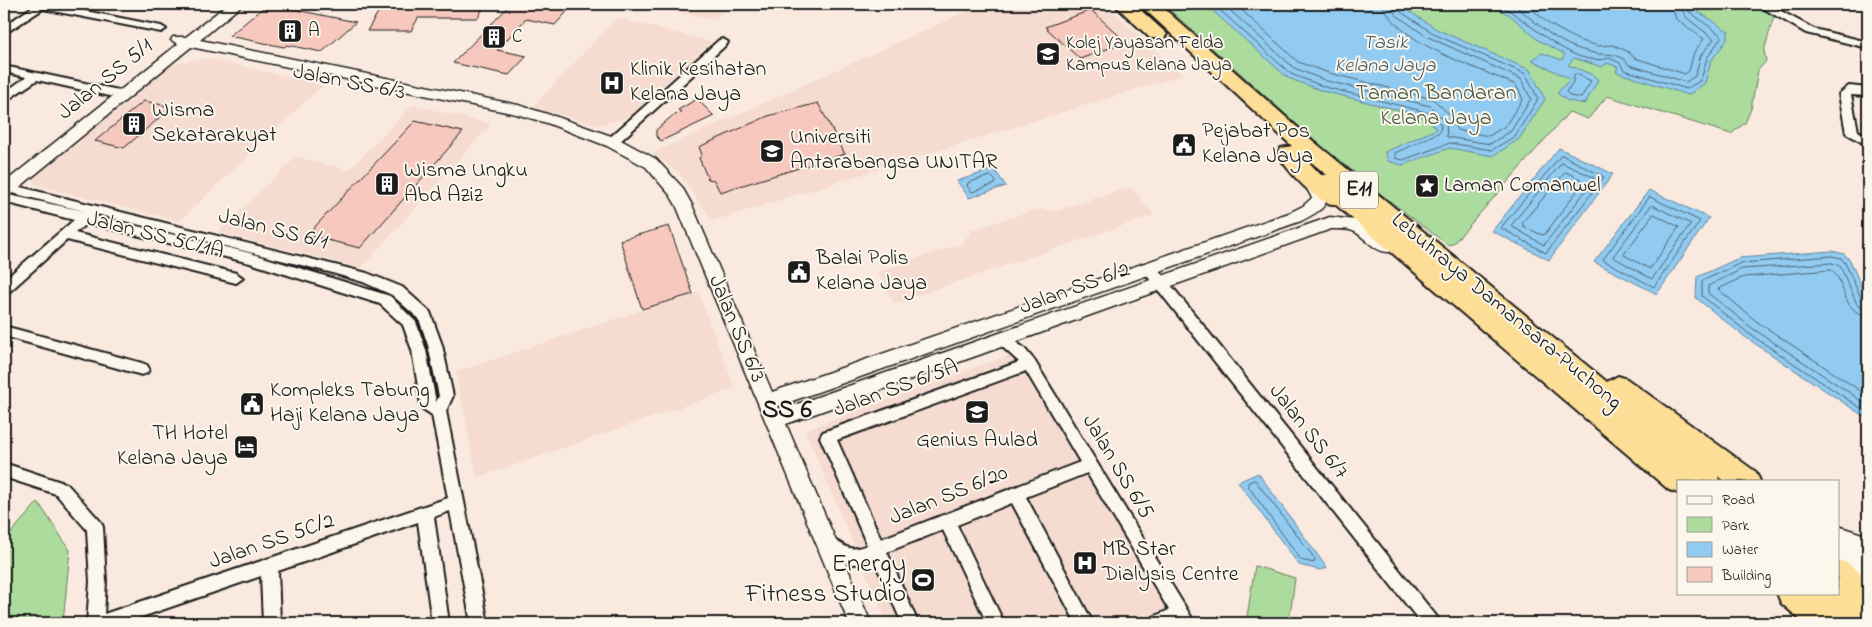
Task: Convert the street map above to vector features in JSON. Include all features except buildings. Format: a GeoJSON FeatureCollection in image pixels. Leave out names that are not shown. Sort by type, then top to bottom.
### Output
{"type":"FeatureCollection","features":[{"type":"Feature","properties":{"kind":"highway","name":"Lebuhraya Damansara–Puchong"},"geometry":{"type":"LineString","coordinates":[[1123,4],[1289,154],[1678,480]]}},
{"type":"Feature","properties":{"kind":"highway","name":"Lebuhraya Damansara–Puchong"},"geometry":{"type":"LineString","coordinates":[[1148,4],[1299,141],[1497,304],[1705,480]]}},
{"type":"Feature","properties":{"kind":"highway"},"geometry":{"type":"LineString","coordinates":[[1289,154],[1292,161],[1387,247],[1677,496]]}},
{"type":"Feature","properties":{"kind":"highway"},"geometry":{"type":"LineString","coordinates":[[1497,304],[1529,328],[1636,400],[1745,480]]}},
{"type":"Feature","properties":{"kind":"highway"},"geometry":{"type":"LineString","coordinates":[[1576,370],[1716,480]]}},
{"type":"Feature","properties":{"kind":"highway"},"geometry":{"type":"LineString","coordinates":[[1840,576],[1868,597]]}},
{"type":"Feature","properties":{"kind":"highway"},"geometry":{"type":"LineString","coordinates":[[1840,591],[1868,613]]}},
{"type":"Feature","properties":{"kind":"highway"},"geometry":{"type":"LineString","coordinates":[[1793,594],[1827,623]]}},
{"type":"Feature","properties":{"kind":"highway"},"geometry":{"type":"LineString","coordinates":[[1819,594],[1855,623]]}},
{"type":"Feature","properties":{"kind":"street","name":"Jalan SS 5/1"},"geometry":{"type":"LineString","coordinates":[[4,188],[179,44],[223,4]]}},
{"type":"Feature","properties":{"kind":"street","name":"Jalan SS 5/1"},"geometry":{"type":"LineString","coordinates":[[117,94],[154,70],[179,44],[206,28],[236,4]]}},
{"type":"Feature","properties":{"kind":"street"},"geometry":{"type":"LineString","coordinates":[[1761,4],[1810,30],[1868,46]]}},
{"type":"Feature","properties":{"kind":"street"},"geometry":{"type":"LineString","coordinates":[[4,32],[42,5],[161,29]]}},
{"type":"Feature","properties":{"kind":"street"},"geometry":{"type":"LineString","coordinates":[[206,28],[201,38],[211,51]]}},
{"type":"Feature","properties":{"kind":"street"},"geometry":{"type":"LineString","coordinates":[[612,142],[723,42]]}},
{"type":"Feature","properties":{"kind":"street","name":"Jalan SS 6/3"},"geometry":{"type":"LineString","coordinates":[[179,44],[316,72],[511,117],[529,115],[552,120],[612,142],[650,163],[676,191],[860,623]]}},
{"type":"Feature","properties":{"kind":"street"},"geometry":{"type":"LineString","coordinates":[[154,70],[171,60],[211,51]]}},
{"type":"Feature","properties":{"kind":"street"},"geometry":{"type":"LineString","coordinates":[[4,69],[117,94]]}},
{"type":"Feature","properties":{"kind":"street"},"geometry":{"type":"LineString","coordinates":[[4,98],[35,76]]}},
{"type":"Feature","properties":{"kind":"street"},"geometry":{"type":"LineString","coordinates":[[1862,91],[1849,90],[1845,94],[1852,133],[1868,142]]}},
{"type":"Feature","properties":{"kind":"street","name":"Jalan SS 6/2"},"geometry":{"type":"LineString","coordinates":[[767,402],[1295,217],[1309,210],[1320,199],[1318,192],[1306,174]]}},
{"type":"Feature","properties":{"kind":"street","name":"Jalan SS 6/1"},"geometry":{"type":"LineString","coordinates":[[4,188],[89,213],[329,267],[367,278],[397,291],[425,316],[433,337],[446,396],[439,411],[480,623]]}},
{"type":"Feature","properties":{"kind":"street"},"geometry":{"type":"LineString","coordinates":[[4,288],[89,213]]}},
{"type":"Feature","properties":{"kind":"street","name":"Jalan SS 6/2"},"geometry":{"type":"LineString","coordinates":[[775,420],[1330,223],[1357,226],[1387,247]]}},
{"type":"Feature","properties":{"kind":"street","name":"Jalan SS 5C/1A"},"geometry":{"type":"LineString","coordinates":[[65,235],[236,278]]}},
{"type":"Feature","properties":{"kind":"street","name":"Jalan SS 6/7"},"geometry":{"type":"LineString","coordinates":[[1149,268],[1431,623]]}},
{"type":"Feature","properties":{"kind":"street"},"geometry":{"type":"LineString","coordinates":[[4,331],[142,368]]}},
{"type":"Feature","properties":{"kind":"street","name":"Jalan SS 6/5"},"geometry":{"type":"LineString","coordinates":[[1003,339],[1019,352],[1029,364],[1184,618]]}},
{"type":"Feature","properties":{"kind":"street","name":"Jalan SS 6/5A"},"geometry":{"type":"LineString","coordinates":[[910,623],[828,437],[1029,364]]}},
{"type":"Feature","properties":{"kind":"street","name":"Jalan SS 6/20"},"geometry":{"type":"LineString","coordinates":[[826,543],[843,555],[856,557],[1090,465]]}},
{"type":"Feature","properties":{"kind":"street"},"geometry":{"type":"LineString","coordinates":[[4,470],[61,489],[95,527],[98,582],[95,623]]}},
{"type":"Feature","properties":{"kind":"street"},"geometry":{"type":"LineString","coordinates":[[1016,494],[1086,623]]}},
{"type":"Feature","properties":{"kind":"street","name":"Jalan SS 5C/2"},"geometry":{"type":"LineString","coordinates":[[101,623],[457,502]]}},
{"type":"Feature","properties":{"kind":"street"},"geometry":{"type":"LineString","coordinates":[[425,513],[442,623]]}},
{"type":"Feature","properties":{"kind":"street"},"geometry":{"type":"LineString","coordinates":[[947,521],[996,623]]}},
{"type":"Feature","properties":{"kind":"street"},"geometry":{"type":"LineString","coordinates":[[1840,536],[1868,545]]}},
{"type":"Feature","properties":{"kind":"street"},"geometry":{"type":"LineString","coordinates":[[1840,551],[1868,562]]}},
{"type":"Feature","properties":{"kind":"street"},"geometry":{"type":"LineString","coordinates":[[1840,552],[1868,577]]}},
{"type":"Feature","properties":{"kind":"street"},"geometry":{"type":"LineString","coordinates":[[269,566],[272,623]]}},
{"type":"Feature","properties":{"kind":"street"},"geometry":{"type":"LineString","coordinates":[[1159,623],[1184,618]]}},
{"type":"Feature","properties":{"kind":"shaded area"},"geometry":{"type":"Polygon","coordinates":[[[650,4],[728,4],[714,20],[650,4]]]}},
{"type":"Feature","properties":{"kind":"shaded area"},"geometry":{"type":"Polygon","coordinates":[[[983,4],[1104,4],[1182,75],[712,221],[680,174],[653,153],[983,4]]]}},
{"type":"Feature","properties":{"kind":"shaded area","name":"Klinik Kesihatan Kelana Jaya"},"geometry":{"type":"Polygon","coordinates":[[[617,18],[712,42],[632,114],[624,119],[598,125],[533,107],[617,18]]]}},
{"type":"Feature","properties":{"kind":"shaded area"},"geometry":{"type":"Polygon","coordinates":[[[210,59],[323,85],[179,221],[33,184],[36,171],[167,66],[193,60],[210,59]]]}},
{"type":"Feature","properties":{"kind":"shaded area"},"geometry":{"type":"Polygon","coordinates":[[[413,105],[491,124],[361,268],[218,232],[296,157],[349,170],[413,105]]]}},
{"type":"Feature","properties":{"kind":"shaded area"},"geometry":{"type":"Polygon","coordinates":[[[1130,187],[1154,215],[894,303],[877,272],[963,243],[972,230],[1039,209],[1057,211],[1130,187]]]}},
{"type":"Feature","properties":{"kind":"shaded area"},"geometry":{"type":"Polygon","coordinates":[[[698,292],[735,388],[477,478],[456,372],[698,292]]]}},
{"type":"Feature","properties":{"kind":"shaded area"},"geometry":{"type":"Polygon","coordinates":[[[1012,354],[1180,623],[887,623],[805,430],[1012,354]]]}},
{"type":"Feature","properties":{"kind":"green space","name":"Taman Bandaran Kelana Jaya"},"geometry":{"type":"Polygon","coordinates":[[[1163,4],[1753,4],[1774,16],[1764,51],[1766,61],[1758,70],[1751,109],[1745,123],[1731,134],[1607,96],[1588,119],[1569,112],[1453,244],[1448,245],[1341,164],[1163,4]]]}},
{"type":"Feature","properties":{"kind":"green space"},"geometry":{"type":"Polygon","coordinates":[[[38,502],[70,550],[63,623],[4,623],[4,541],[38,502]]]}},
{"type":"Feature","properties":{"kind":"green space"},"geometry":{"type":"Polygon","coordinates":[[[1255,566],[1295,578],[1289,623],[1246,623],[1255,566]]]}},
{"type":"Feature","properties":{"kind":"water","name":"Tasik Kelana Jaya"},"geometry":{"type":"Polygon","coordinates":[[[1205,4],[1398,4],[1438,30],[1530,70],[1545,99],[1519,139],[1493,156],[1450,148],[1402,165],[1388,161],[1385,152],[1437,129],[1426,117],[1323,91],[1288,78],[1205,4]]]}},
{"type":"Feature","properties":{"kind":"water","name":"Tasik Kelana Jaya"},"geometry":{"type":"Polygon","coordinates":[[[1487,4],[1687,4],[1729,31],[1726,41],[1711,61],[1705,83],[1688,95],[1616,72],[1618,67],[1607,63],[1602,67],[1574,58],[1568,65],[1593,75],[1598,80],[1585,104],[1568,101],[1557,93],[1570,79],[1532,60],[1542,53],[1562,60],[1565,54],[1538,40],[1510,15],[1487,4]]]}},
{"type":"Feature","properties":{"kind":"water"},"geometry":{"type":"Polygon","coordinates":[[[1559,148],[1613,174],[1549,260],[1492,231],[1559,148]]]}},
{"type":"Feature","properties":{"kind":"water"},"geometry":{"type":"Polygon","coordinates":[[[994,169],[1006,186],[969,198],[957,181],[994,169]]]}},
{"type":"Feature","properties":{"kind":"water"},"geometry":{"type":"Polygon","coordinates":[[[1649,190],[1709,218],[1657,294],[1594,262],[1649,190]]]}},
{"type":"Feature","properties":{"kind":"water"},"geometry":{"type":"Polygon","coordinates":[[[1832,251],[1844,254],[1850,260],[1868,302],[1868,419],[1745,337],[1696,298],[1697,277],[1739,258],[1832,251]]]}},
{"type":"Feature","properties":{"kind":"water"},"geometry":{"type":"Polygon","coordinates":[[[1258,473],[1327,568],[1320,570],[1299,565],[1238,482],[1258,473]]]}},
{"type":"Feature","properties":{"kind":"place","name":"A"},"geometry":{"type":"Point","coordinates":[290,31]}},
{"type":"Feature","properties":{"kind":"place","name":"C"},"geometry":{"type":"Point","coordinates":[494,37]}},
{"type":"Feature","properties":{"kind":"place","name":"Kolej Yayasan Felda Kampus Kelana Jaya"},"geometry":{"type":"Point","coordinates":[1048,54]}},
{"type":"Feature","properties":{"kind":"place","name":"Klinik Kesihatan Kelana Jaya"},"geometry":{"type":"Point","coordinates":[612,83]}},
{"type":"Feature","properties":{"kind":"place","name":"Wisma Sekatarakyat"},"geometry":{"type":"Point","coordinates":[134,124]}},
{"type":"Feature","properties":{"kind":"place","name":"Pejabat Pos Kelana Jaya"},"geometry":{"type":"Point","coordinates":[1184,145]}},
{"type":"Feature","properties":{"kind":"place","name":"Universiti Antarabangsa UNITAR"},"geometry":{"type":"Point","coordinates":[772,151]}},
{"type":"Feature","properties":{"kind":"place","name":"Wisma Ungku Abd Aziz"},"geometry":{"type":"Point","coordinates":[387,184]}},
{"type":"Feature","properties":{"kind":"place","name":"Laman Comanwel"},"geometry":{"type":"Point","coordinates":[1427,186]}},
{"type":"Feature","properties":{"kind":"place","name":"Balai Polis Kelana Jaya"},"geometry":{"type":"Point","coordinates":[799,272]}},
{"type":"Feature","properties":{"kind":"place","name":"Kompleks Tabung Haji Kelana Jaya"},"geometry":{"type":"Point","coordinates":[252,404]}},
{"type":"Feature","properties":{"kind":"place","name":"Genius Aulad"},"geometry":{"type":"Point","coordinates":[977,412]}},
{"type":"Feature","properties":{"kind":"place","name":"TH Hotel Kelana Jaya"},"geometry":{"type":"Point","coordinates":[246,447]}},
{"type":"Feature","properties":{"kind":"place","name":"MB Star Dialysis Centre"},"geometry":{"type":"Point","coordinates":[1085,563]}},
{"type":"Feature","properties":{"kind":"place","name":"Energy Fitness Studio"},"geometry":{"type":"Point","coordinates":[923,580]}},
{"type":"Feature","properties":{"kind":"district","name":"SS 6"},"geometry":{"type":"Point","coordinates":[787,411]}}]}
